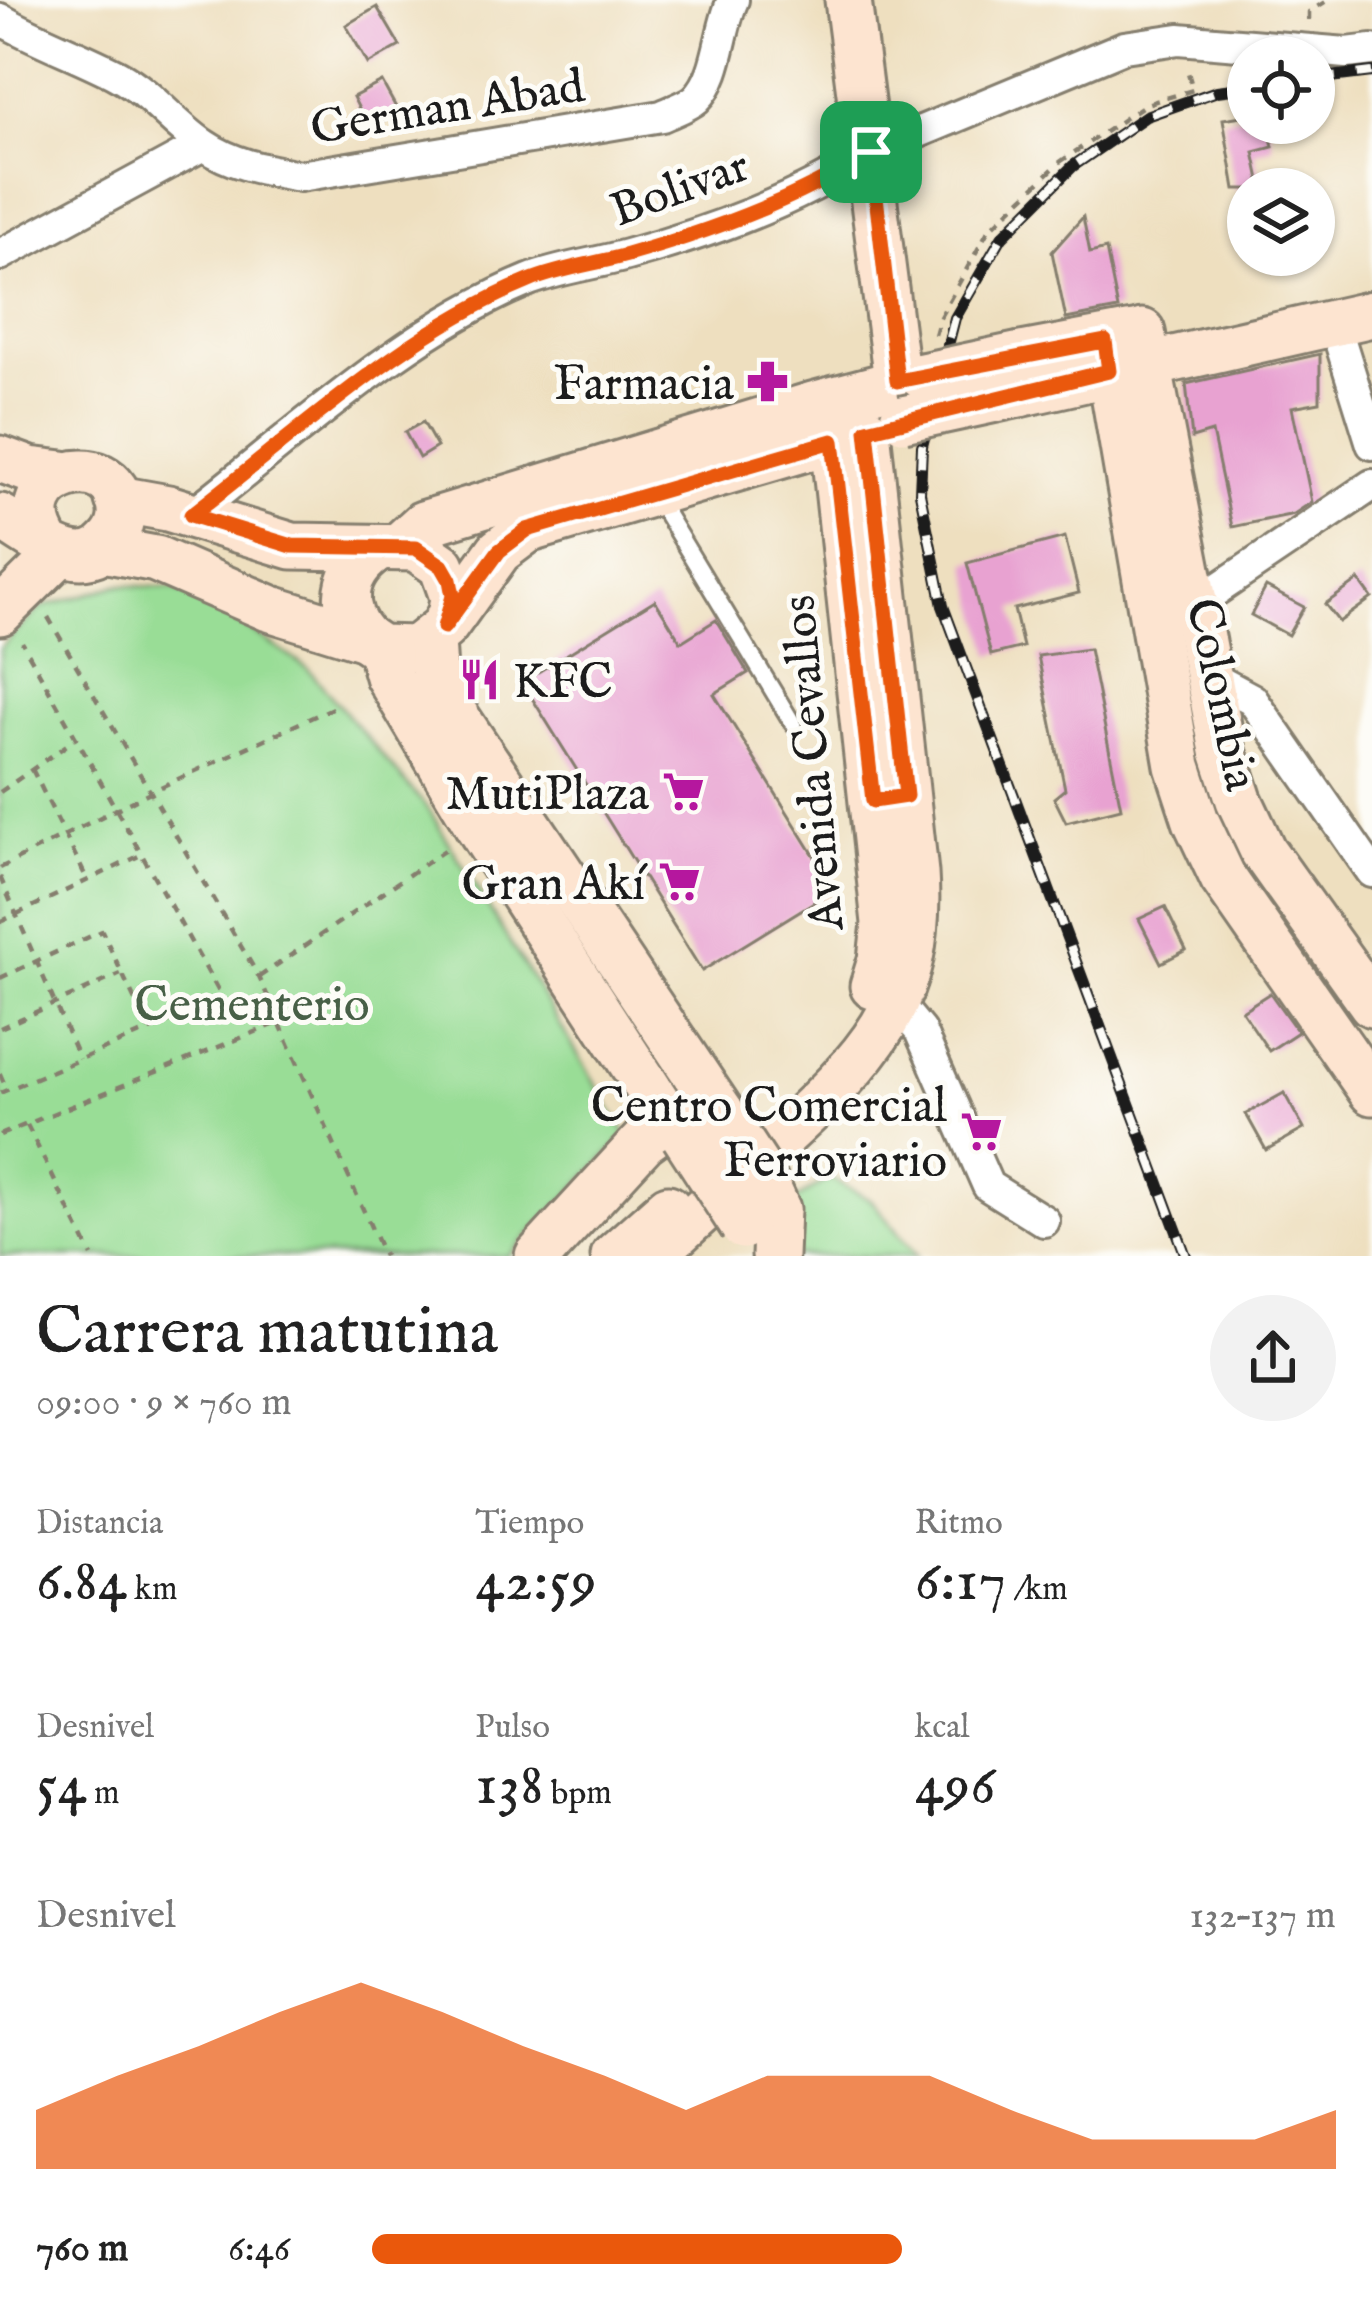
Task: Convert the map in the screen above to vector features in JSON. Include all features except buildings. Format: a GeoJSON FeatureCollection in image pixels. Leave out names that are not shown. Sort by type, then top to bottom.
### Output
{"type":"FeatureCollection","features":[{"type":"Feature","properties":{"kind":"main road","name":"Avenida Cevallos"},"geometry":{"type":"LineString","coordinates":[[652,1256],[836,1088],[869,1050],[896,1002],[918,921],[890,799],[870,614],[893,398],[871,152],[848,0]]}},
{"type":"Feature","properties":{"kind":"main road"},"geometry":{"type":"LineString","coordinates":[[759,1237],[762,1175],[696,1116],[514,843],[388,676],[373,643],[348,613],[348,583],[355,569],[423,524],[893,398],[1126,351],[1372,290]]}},
{"type":"Feature","properties":{"kind":"main road"},"geometry":{"type":"LineString","coordinates":[[1126,351],[1353,318]]}},
{"type":"Feature","properties":{"kind":"main road","name":"Colombia"},"geometry":{"type":"LineString","coordinates":[[1126,351],[1197,603],[1223,751],[1239,800],[1263,851],[1372,1004]]}},
{"type":"Feature","properties":{"kind":"main road","name":"Colombia"},"geometry":{"type":"LineString","coordinates":[[1126,351],[1178,766],[1196,821],[1223,878],[1372,1092]]}},
{"type":"Feature","properties":{"kind":"main road"},"geometry":{"type":"LineString","coordinates":[[0,517],[70,549],[156,560],[269,608],[373,643],[416,649],[438,634],[513,538],[652,491],[893,398]]}},
{"type":"Feature","properties":{"kind":"main road"},"geometry":{"type":"LineString","coordinates":[[0,458],[30,470],[86,472],[99,477],[118,499],[292,546],[389,547],[430,555],[442,566],[453,596],[438,634],[434,672],[514,843]]}},
{"type":"Feature","properties":{"kind":"main road"},"geometry":{"type":"LineString","coordinates":[[63,474],[51,481],[36,505],[35,520],[70,549]]}},
{"type":"Feature","properties":{"kind":"main road"},"geometry":{"type":"LineString","coordinates":[[19,617],[70,549],[119,527],[118,499]]}},
{"type":"Feature","properties":{"kind":"main road","name":"Avenida Cevallos"},"geometry":{"type":"LineString","coordinates":[[614,1256],[775,1113],[851,1033],[874,980],[885,923],[890,799]]}},
{"type":"Feature","properties":{"kind":"main road"},"geometry":{"type":"LineString","coordinates":[[538,1256],[644,1141],[696,1116]]}},
{"type":"Feature","properties":{"kind":"street","name":"German Abad"},"geometry":{"type":"LineString","coordinates":[[0,19],[37,41],[119,76],[168,111],[203,145],[249,168],[300,176],[662,116],[697,98],[715,62],[723,21],[734,0]]}},
{"type":"Feature","properties":{"kind":"street","name":"Bolivar"},"geometry":{"type":"LineString","coordinates":[[191,515],[316,412],[451,321],[531,280],[720,226],[841,172],[871,152],[1124,47],[1179,39],[1347,53],[1372,50]]}},
{"type":"Feature","properties":{"kind":"street"},"geometry":{"type":"LineString","coordinates":[[0,255],[203,145]]}},
{"type":"Feature","properties":{"kind":"street"},"geometry":{"type":"LineString","coordinates":[[1353,318],[1372,444]]}},
{"type":"Feature","properties":{"kind":"street"},"geometry":{"type":"LineString","coordinates":[[1197,603],[1372,485]]}},
{"type":"Feature","properties":{"kind":"street"},"geometry":{"type":"LineString","coordinates":[[1209,676],[1252,699],[1372,872]]}},
{"type":"Feature","properties":{"kind":"street"},"geometry":{"type":"LineString","coordinates":[[896,1002],[920,1030],[988,1186],[1044,1221]]}},
{"type":"Feature","properties":{"kind":"lane"},"geometry":{"type":"LineString","coordinates":[[652,491],[793,724]]}},
{"type":"Feature","properties":{"kind":"path"},"geometry":{"type":"LineString","coordinates":[[893,398],[988,231],[1060,162],[1146,104],[1192,90]]}},
{"type":"Feature","properties":{"kind":"path"},"geometry":{"type":"LineString","coordinates":[[0,1074],[4,1091],[223,999],[76,738],[19,617]]}},
{"type":"Feature","properties":{"kind":"path"},"geometry":{"type":"LineString","coordinates":[[19,617],[152,791],[259,977],[384,1256]]}},
{"type":"Feature","properties":{"kind":"path"},"geometry":{"type":"LineString","coordinates":[[0,868],[339,705]]}},
{"type":"Feature","properties":{"kind":"path"},"geometry":{"type":"LineString","coordinates":[[0,792],[76,738]]}},
{"type":"Feature","properties":{"kind":"path"},"geometry":{"type":"LineString","coordinates":[[32,770],[88,880]]}},
{"type":"Feature","properties":{"kind":"path"},"geometry":{"type":"LineString","coordinates":[[259,977],[451,846]]}},
{"type":"Feature","properties":{"kind":"path"},"geometry":{"type":"LineString","coordinates":[[0,922],[142,855]]}},
{"type":"Feature","properties":{"kind":"path"},"geometry":{"type":"LineString","coordinates":[[0,877],[79,1059]]}},
{"type":"Feature","properties":{"kind":"path"},"geometry":{"type":"LineString","coordinates":[[0,978],[102,931],[149,1030]]}},
{"type":"Feature","properties":{"kind":"path"},"geometry":{"type":"LineString","coordinates":[[0,1028],[122,974]]}},
{"type":"Feature","properties":{"kind":"path"},"geometry":{"type":"LineString","coordinates":[[0,1136],[278,1023]]}},
{"type":"Feature","properties":{"kind":"path"},"geometry":{"type":"LineString","coordinates":[[27,1124],[92,1256]]}},
{"type":"Feature","properties":{"kind":"green space","name":"Cementerio"},"geometry":{"type":"Polygon","coordinates":[[[118,585],[173,588],[219,609],[307,668],[429,810],[627,1135],[509,1256],[0,1256],[0,648],[42,607],[118,585]]]}},
{"type":"Feature","properties":{"kind":"green space"},"geometry":{"type":"Polygon","coordinates":[[[830,1178],[872,1201],[917,1256],[790,1256],[789,1204],[830,1178]]]}},
{"type":"Feature","properties":{"kind":"railway"},"geometry":{"type":"LineString","coordinates":[[1335,76],[1372,72]]}},
{"type":"Feature","properties":{"kind":"railway"},"geometry":{"type":"LineString","coordinates":[[1186,1256],[943,606],[920,493],[922,446],[955,318],[1002,237],[1073,166],[1146,116],[1227,90]]}},
{"type":"Feature","properties":{"kind":"place","name":"Farmacia"},"geometry":{"type":"Point","coordinates":[768,382]}},
{"type":"Feature","properties":{"kind":"place","name":"KFC"},"geometry":{"type":"Point","coordinates":[479,680]}},
{"type":"Feature","properties":{"kind":"place","name":"MutiPlaza"},"geometry":{"type":"Point","coordinates":[683,792]}},
{"type":"Feature","properties":{"kind":"place","name":"Gran Akí"},"geometry":{"type":"Point","coordinates":[679,882]}},
{"type":"Feature","properties":{"kind":"place","name":"Centro Comercial Ferroviario"},"geometry":{"type":"Point","coordinates":[981,1132]}},
{"type":"Feature","properties":{"kind":"route"},"geometry":{"type":"LineString","coordinates":[[871,152],[897,381],[1105,341],[1109,371],[867,430],[906,796],[873,801],[833,441],[527,530],[499,551],[444,627],[451,612],[450,580],[442,566],[416,548],[292,546],[191,515],[316,412],[451,321],[531,280],[720,226],[841,172],[871,152]]}}]}
